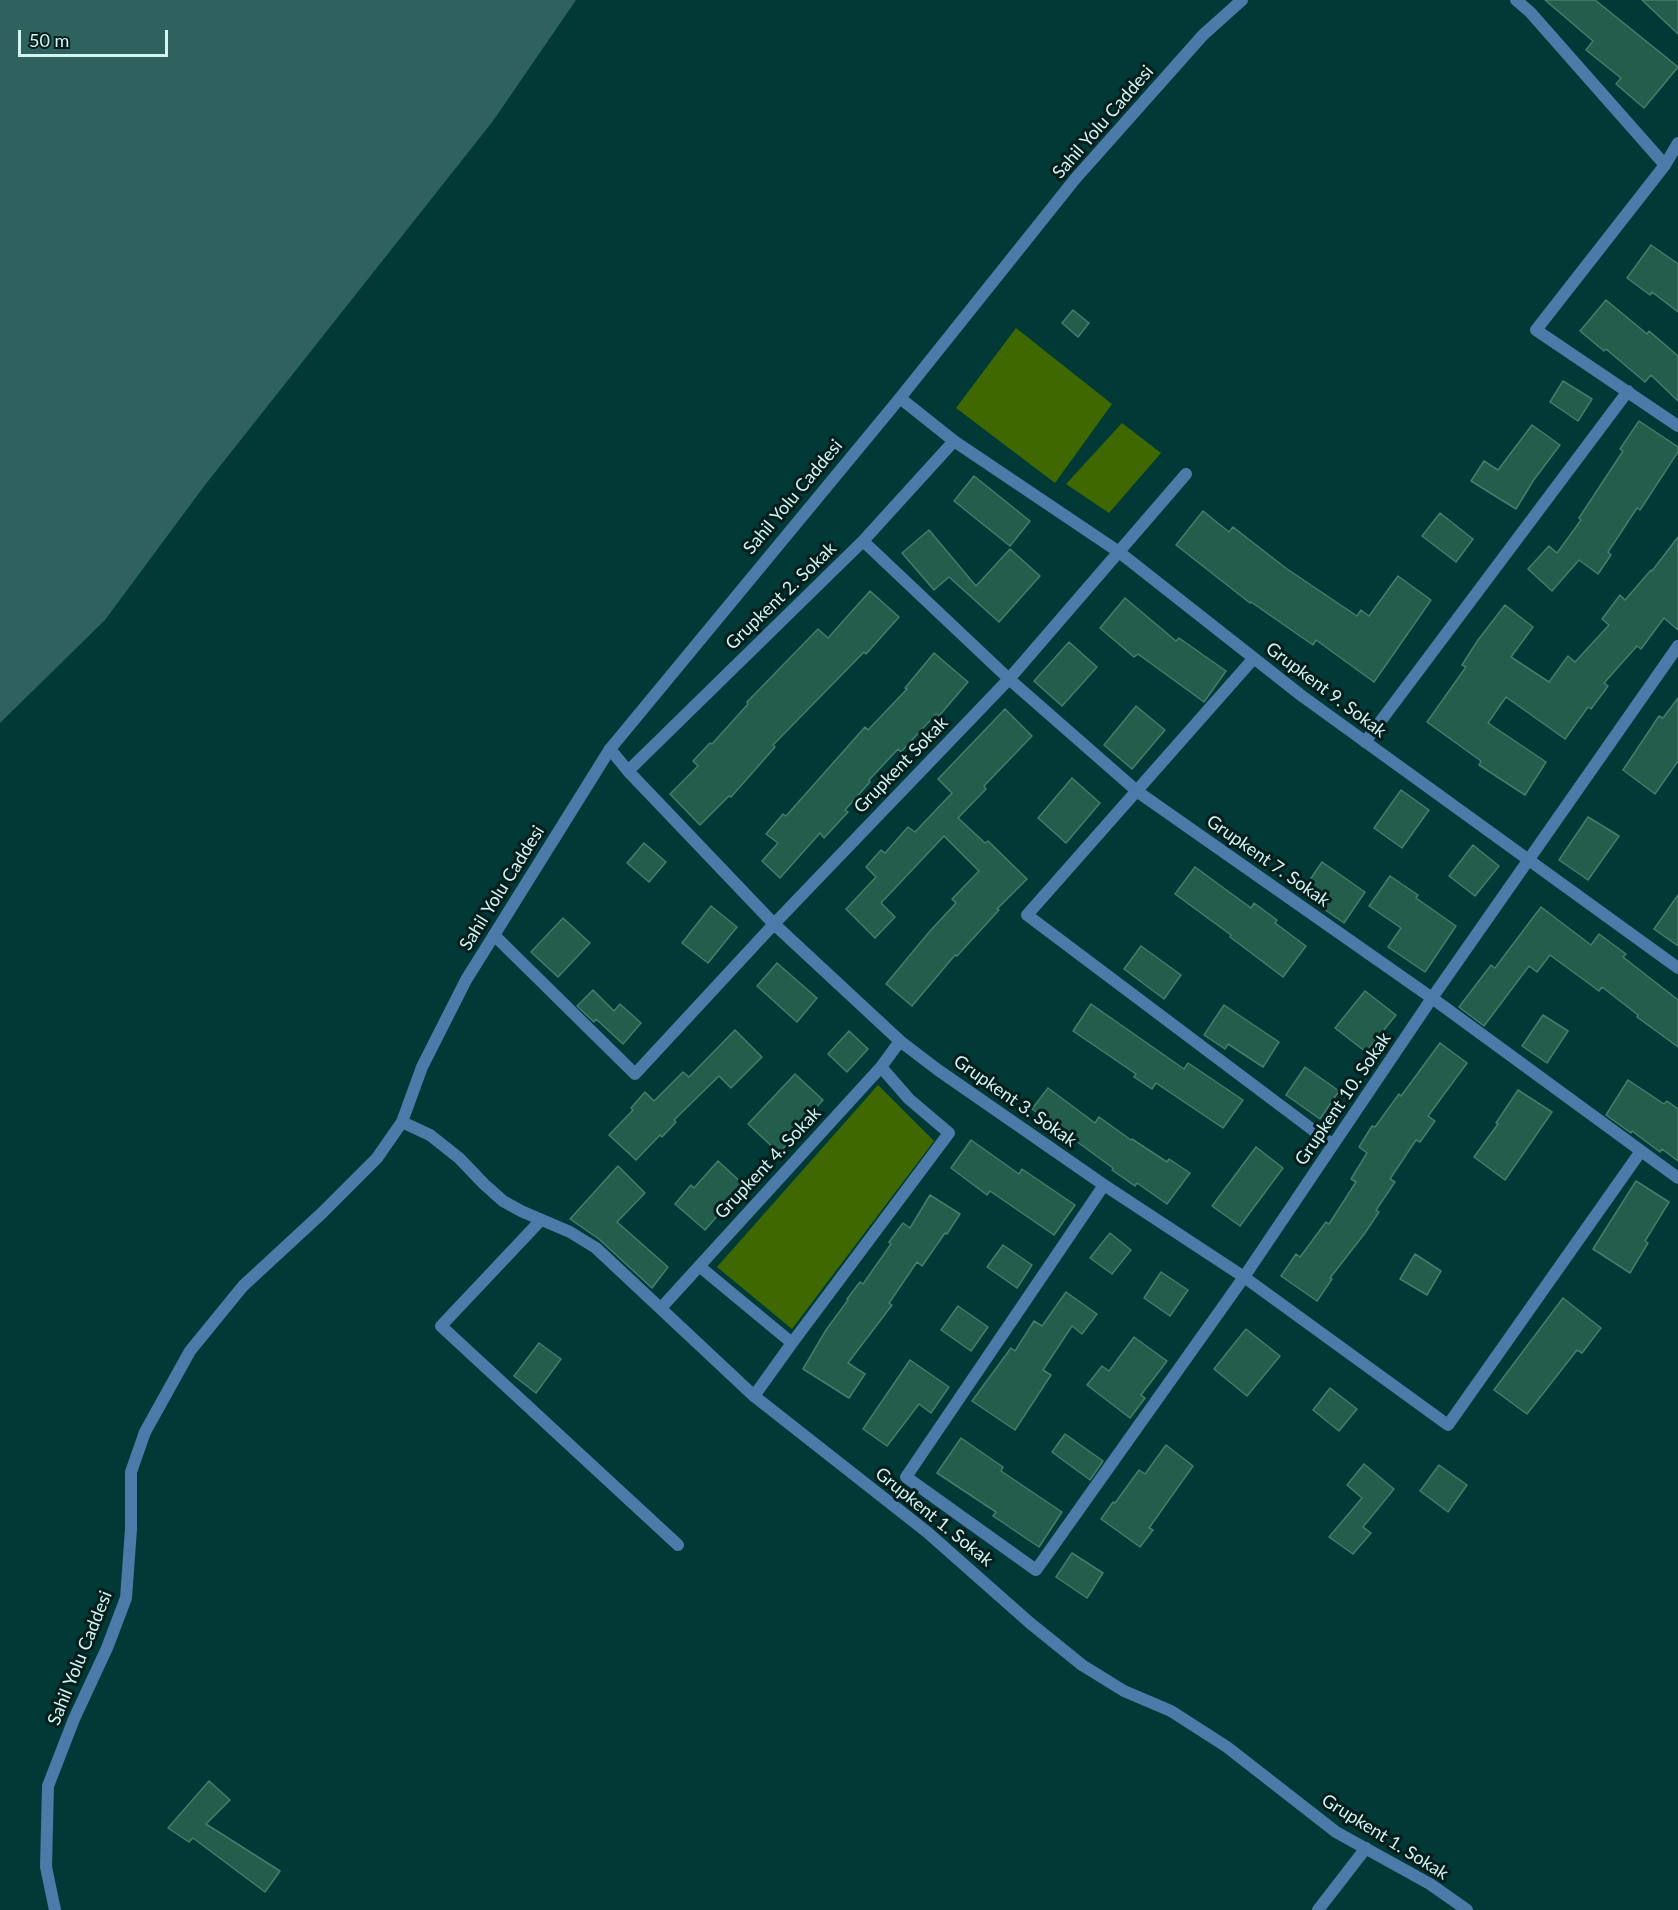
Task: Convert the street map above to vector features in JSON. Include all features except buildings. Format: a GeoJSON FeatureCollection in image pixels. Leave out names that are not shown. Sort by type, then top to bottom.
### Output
{"type":"FeatureCollection","features":[{"type":"Feature","properties":{"kind":"street","name":"Sahil Yolu Caddesi"},"geometry":{"type":"LineString","coordinates":[[55,1910],[45,1867],[48,1786],[126,1598],[131,1529],[131,1472],[145,1432],[190,1351],[243,1286],[322,1214],[377,1158],[402,1122],[422,1068],[466,980],[610,749],[900,398],[1075,179],[1203,35],[1242,0]]}},
{"type":"Feature","properties":{"kind":"street"},"geometry":{"type":"LineString","coordinates":[[1516,0],[1530,12],[1665,165]]}},
{"type":"Feature","properties":{"kind":"street"},"geometry":{"type":"LineString","coordinates":[[1678,143],[1665,165],[1536,330],[1678,426]]}},
{"type":"Feature","properties":{"kind":"street"},"geometry":{"type":"LineString","coordinates":[[1365,742],[1628,392]]}},
{"type":"Feature","properties":{"kind":"street","name":"Grupkent 9. Sokak"},"geometry":{"type":"LineString","coordinates":[[900,398],[954,441],[1119,552],[1365,742],[1678,968]]}},
{"type":"Feature","properties":{"kind":"street","name":"Grupkent 2. Sokak"},"geometry":{"type":"LineString","coordinates":[[628,771],[863,540],[954,441]]}},
{"type":"Feature","properties":{"kind":"street","name":"Grupkent Sokak"},"geometry":{"type":"LineString","coordinates":[[494,935],[635,1074],[774,924],[1009,679],[1186,474]]}},
{"type":"Feature","properties":{"kind":"street","name":"Grupkent 7. Sokak"},"geometry":{"type":"LineString","coordinates":[[863,540],[1009,679],[1138,792],[1432,998],[1678,1178]]}},
{"type":"Feature","properties":{"kind":"street","name":"Grupkent 10. Sokak"},"geometry":{"type":"LineString","coordinates":[[1104,1185],[906,1477],[1036,1570],[1244,1277],[1432,998],[1678,646]]}},
{"type":"Feature","properties":{"kind":"street"},"geometry":{"type":"LineString","coordinates":[[1254,658],[1027,915],[1333,1145]]}},
{"type":"Feature","properties":{"kind":"street","name":"Grupkent 3. Sokak"},"geometry":{"type":"LineString","coordinates":[[610,749],[628,771],[774,924],[900,1041],[1104,1185],[1244,1277],[1448,1425],[1641,1151]]}},
{"type":"Feature","properties":{"kind":"street","name":"Grupkent 4. Sokak"},"geometry":{"type":"LineString","coordinates":[[661,1308],[881,1067],[900,1041]]}},
{"type":"Feature","properties":{"kind":"street"},"geometry":{"type":"LineString","coordinates":[[754,1396],[949,1133],[909,1099],[881,1067]]}},
{"type":"Feature","properties":{"kind":"street","name":"Grupkent 1. Sokak"},"geometry":{"type":"LineString","coordinates":[[402,1122],[430,1135],[459,1158],[503,1201],[570,1232],[596,1248],[754,1396],[927,1532],[1030,1623],[1082,1665],[1124,1690],[1171,1712],[1227,1747],[1336,1832],[1430,1884],[1467,1910]]}},
{"type":"Feature","properties":{"kind":"street"},"geometry":{"type":"LineString","coordinates":[[541,1220],[441,1326],[678,1545]]}},
{"type":"Feature","properties":{"kind":"street"},"geometry":{"type":"LineString","coordinates":[[699,1266],[792,1343]]}},
{"type":"Feature","properties":{"kind":"street"},"geometry":{"type":"LineString","coordinates":[[1318,1910],[1366,1848]]}},
{"type":"Feature","properties":{"kind":"green space"},"geometry":{"type":"Polygon","coordinates":[[[1016,328],[1112,404],[1055,483],[956,408],[1016,328]]]}},
{"type":"Feature","properties":{"kind":"green space"},"geometry":{"type":"Polygon","coordinates":[[[1122,423],[1161,453],[1109,513],[1066,484],[1122,423]]]}},
{"type":"Feature","properties":{"kind":"green space"},"geometry":{"type":"Polygon","coordinates":[[[878,1085],[934,1141],[792,1329],[717,1267],[878,1085]]]}},
{"type":"Feature","properties":{"kind":"shaded area"},"geometry":{"type":"Polygon","coordinates":[[[0,0],[576,0],[493,121],[205,485],[105,620],[0,723],[0,0]]]}}]}
